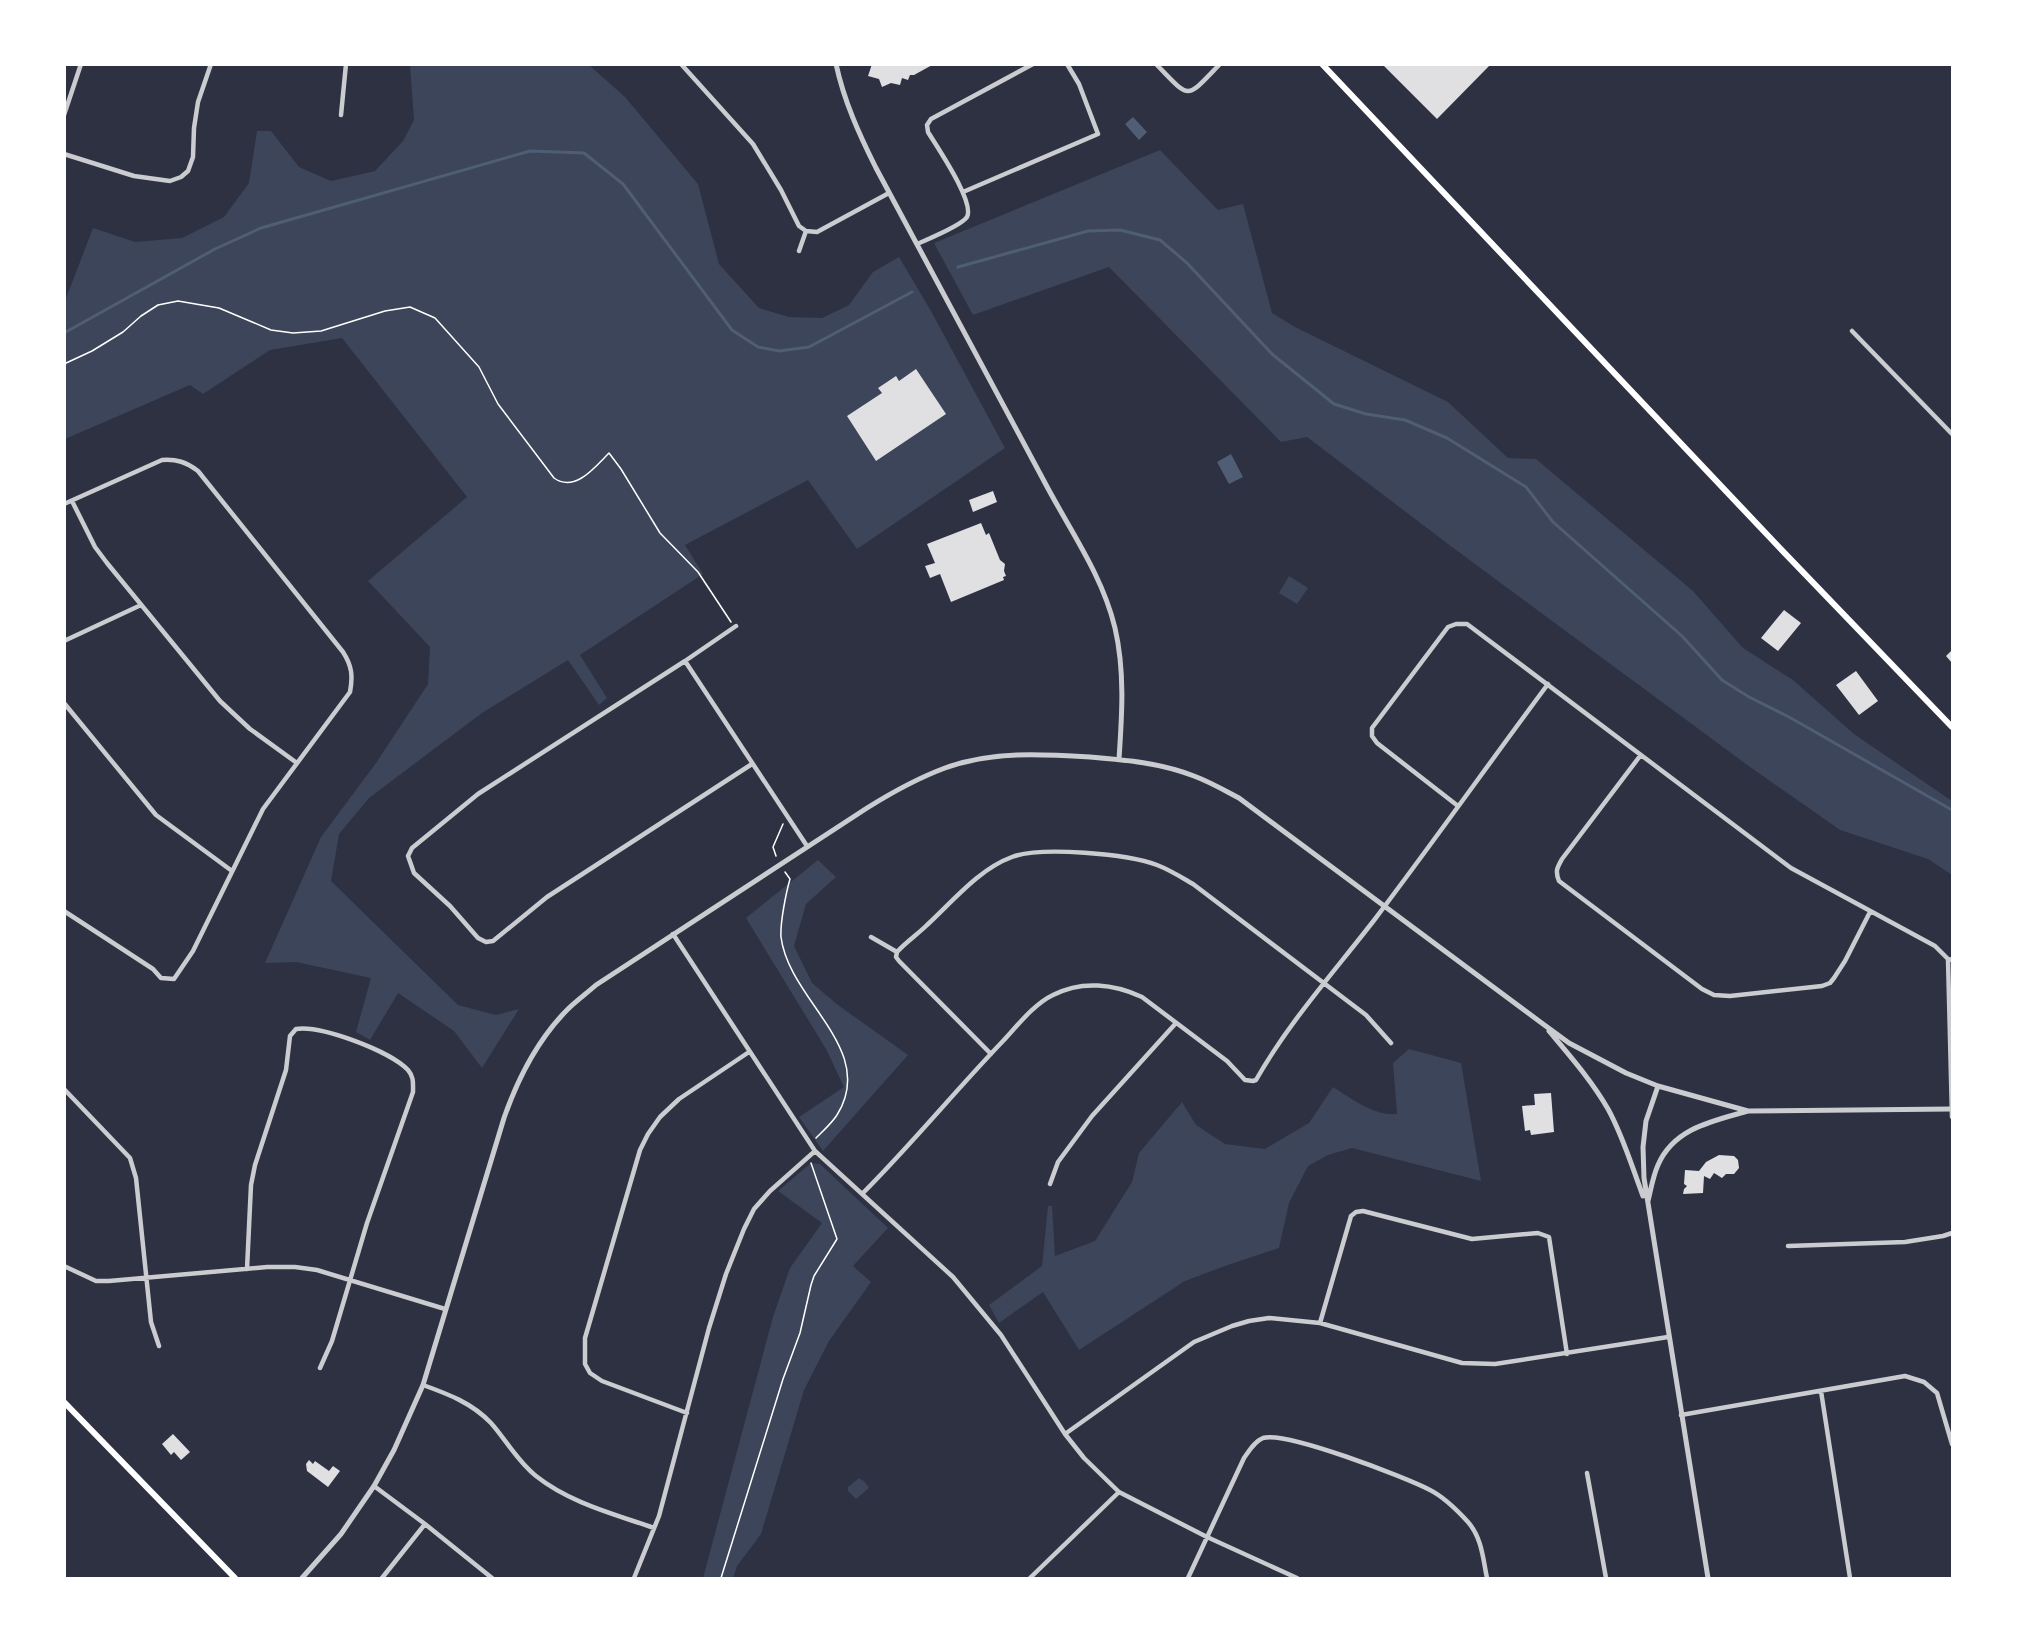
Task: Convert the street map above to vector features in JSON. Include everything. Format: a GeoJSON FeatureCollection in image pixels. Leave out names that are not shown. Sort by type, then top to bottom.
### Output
{"type":"FeatureCollection","features":[{"type":"Feature","properties":{"kind":"main road"},"geometry":{"type":"LineString","coordinates":[[1322,64],[1769,537],[1953,727]]}},
{"type":"Feature","properties":{"kind":"main road"},"geometry":{"type":"LineString","coordinates":[[64,1402],[235,1578]]}},
{"type":"Feature","properties":{"kind":"street"},"geometry":{"type":"LineString","coordinates":[[64,115],[81,64]]}},
{"type":"Feature","properties":{"kind":"street"},"geometry":{"type":"LineString","coordinates":[[64,154],[134,176],[170,180],[181,177],[188,171],[193,157],[198,102],[211,64]]}},
{"type":"Feature","properties":{"kind":"street"},"geometry":{"type":"LineString","coordinates":[[341,114],[346,64]]}},
{"type":"Feature","properties":{"kind":"street"},"geometry":{"type":"LineString","coordinates":[[681,64],[753,144],[781,190],[799,226],[806,231],[816,232],[889,193]]}},
{"type":"Feature","properties":{"kind":"street"},"geometry":{"type":"LineString","coordinates":[[836,64],[842,91],[859,134],[1087,558],[1106,599],[1115,627],[1121,664],[1119,759]]}},
{"type":"Feature","properties":{"kind":"street"},"geometry":{"type":"LineString","coordinates":[[917,244],[960,223],[967,216],[968,207],[963,192],[928,132],[927,125],[932,119],[1033,64]]}},
{"type":"Feature","properties":{"kind":"street"},"geometry":{"type":"LineString","coordinates":[[963,192],[1098,134],[1078,84],[1067,64]]}},
{"type":"Feature","properties":{"kind":"street"},"geometry":{"type":"LineString","coordinates":[[1156,64],[1181,91],[1188,92],[1194,90],[1220,64]]}},
{"type":"Feature","properties":{"kind":"street"},"geometry":{"type":"LineString","coordinates":[[799,251],[806,231]]}},
{"type":"Feature","properties":{"kind":"street"},"geometry":{"type":"LineString","coordinates":[[1852,331],[1953,434]]}},
{"type":"Feature","properties":{"kind":"street"},"geometry":{"type":"LineString","coordinates":[[64,504],[162,460],[175,459],[187,463],[198,471],[351,664],[350,692],[263,809],[193,951],[174,979],[161,978],[153,969],[64,910]]}},
{"type":"Feature","properties":{"kind":"street"},"geometry":{"type":"LineString","coordinates":[[72,501],[95,547],[220,701],[250,729],[297,764]]}},
{"type":"Feature","properties":{"kind":"street"},"geometry":{"type":"LineString","coordinates":[[64,641],[141,605]]}},
{"type":"Feature","properties":{"kind":"street"},"geometry":{"type":"LineString","coordinates":[[1458,806],[1377,743],[1372,736],[1372,728],[1448,627],[1467,624],[1791,868],[1935,946],[1950,959],[1953,1117]]}},
{"type":"Feature","properties":{"kind":"street"},"geometry":{"type":"LineString","coordinates":[[735,628],[478,794],[412,848],[408,856],[414,873],[450,906],[478,938],[486,942],[493,941],[547,897],[752,764]]}},
{"type":"Feature","properties":{"kind":"street"},"geometry":{"type":"LineString","coordinates":[[685,662],[807,846]]}},
{"type":"Feature","properties":{"kind":"street"},"geometry":{"type":"LineString","coordinates":[[862,1194],[991,1053],[1030,1013],[1052,995],[1084,986],[1107,985],[1126,990],[1142,997],[1227,1061],[1245,1080],[1252,1082],[1256,1080],[1264,1064],[1548,684]]}},
{"type":"Feature","properties":{"kind":"street"},"geometry":{"type":"LineString","coordinates":[[64,703],[156,814],[232,871]]}},
{"type":"Feature","properties":{"kind":"street"},"geometry":{"type":"LineString","coordinates":[[302,1578],[341,1534],[374,1486],[394,1450],[423,1385],[504,1118],[526,1065],[542,1040],[567,1010],[596,985],[891,793],[945,768],[998,756],[1019,754],[1119,759],[1165,767],[1216,785],[1239,798],[1542,1024],[1593,1057],[1658,1086],[1748,1111]]}},
{"type":"Feature","properties":{"kind":"street"},"geometry":{"type":"LineString","coordinates":[[1640,756],[1562,859],[1556,874],[1558,880],[1702,989],[1714,995],[1730,996],[1822,986],[1830,983],[1845,961],[1870,912]]}},
{"type":"Feature","properties":{"kind":"street"},"geometry":{"type":"LineString","coordinates":[[991,1053],[899,962],[896,957],[897,952],[983,873],[1013,856],[1034,852],[1087,854],[1139,860],[1177,874],[1366,1015],[1391,1043]]}},
{"type":"Feature","properties":{"kind":"street"},"geometry":{"type":"LineString","coordinates":[[673,934],[815,1151],[953,1277],[1001,1335],[1065,1434],[1084,1458],[1119,1492],[1207,1537],[1297,1578]]}},
{"type":"Feature","properties":{"kind":"street"},"geometry":{"type":"LineString","coordinates":[[871,937],[897,952]]}},
{"type":"Feature","properties":{"kind":"street"},"geometry":{"type":"LineString","coordinates":[[1050,1185],[1058,1162],[1092,1116],[1176,1023]]}},
{"type":"Feature","properties":{"kind":"street"},"geometry":{"type":"LineString","coordinates":[[1542,1024],[1593,1084],[1609,1110],[1647,1206]]}},
{"type":"Feature","properties":{"kind":"street"},"geometry":{"type":"LineString","coordinates":[[247,1269],[251,1185],[255,1165],[286,1070],[290,1036],[296,1029],[312,1028],[365,1044],[408,1070],[414,1078],[413,1092],[367,1223],[332,1341],[320,1368]]}},
{"type":"Feature","properties":{"kind":"street"},"geometry":{"type":"LineString","coordinates":[[687,1413],[602,1381],[590,1373],[585,1364],[585,1338],[640,1150],[648,1134],[680,1098],[749,1052]]}},
{"type":"Feature","properties":{"kind":"street"},"geometry":{"type":"LineString","coordinates":[[1658,1086],[1646,1120],[1643,1169],[1647,1206],[1708,1578]]}},
{"type":"Feature","properties":{"kind":"street"},"geometry":{"type":"LineString","coordinates":[[64,1089],[130,1158],[136,1178],[152,1322],[159,1346]]}},
{"type":"Feature","properties":{"kind":"street"},"geometry":{"type":"LineString","coordinates":[[1647,1206],[1658,1164],[1667,1150],[1680,1137],[1704,1124],[1748,1111],[1952,1109]]}},
{"type":"Feature","properties":{"kind":"street"},"geometry":{"type":"LineString","coordinates":[[634,1578],[654,1528],[726,1274],[754,1209],[770,1191],[815,1151]]}},
{"type":"Feature","properties":{"kind":"street"},"geometry":{"type":"LineString","coordinates":[[1320,1323],[1351,1216],[1363,1210],[1472,1239],[1538,1233],[1549,1238],[1567,1354]]}},
{"type":"Feature","properties":{"kind":"street"},"geometry":{"type":"LineString","coordinates":[[1788,1246],[1905,1242],[1953,1233]]}},
{"type":"Feature","properties":{"kind":"street"},"geometry":{"type":"LineString","coordinates":[[64,1266],[96,1281],[267,1267],[295,1267],[317,1270],[445,1309]]}},
{"type":"Feature","properties":{"kind":"street"},"geometry":{"type":"LineString","coordinates":[[1065,1434],[1194,1342],[1249,1321],[1269,1318],[1320,1323],[1462,1363],[1495,1364],[1668,1337]]}},
{"type":"Feature","properties":{"kind":"street"},"geometry":{"type":"LineString","coordinates":[[1681,1415],[1905,1376],[1924,1382],[1937,1393],[1953,1444]]}},
{"type":"Feature","properties":{"kind":"street"},"geometry":{"type":"LineString","coordinates":[[423,1385],[462,1400],[476,1410],[491,1423],[534,1475],[555,1490],[580,1502],[654,1528]]}},
{"type":"Feature","properties":{"kind":"street"},"geometry":{"type":"LineString","coordinates":[[1821,1391],[1850,1578]]}},
{"type":"Feature","properties":{"kind":"street"},"geometry":{"type":"LineString","coordinates":[[1188,1578],[1244,1458],[1252,1446],[1263,1438],[1282,1438],[1367,1462],[1430,1490],[1446,1501],[1470,1524],[1480,1543],[1487,1578]]}},
{"type":"Feature","properties":{"kind":"street"},"geometry":{"type":"LineString","coordinates":[[1587,1473],[1606,1578]]}},
{"type":"Feature","properties":{"kind":"street"},"geometry":{"type":"LineString","coordinates":[[374,1486],[492,1578]]}},
{"type":"Feature","properties":{"kind":"street"},"geometry":{"type":"LineString","coordinates":[[1030,1578],[1119,1492]]}},
{"type":"Feature","properties":{"kind":"street"},"geometry":{"type":"LineString","coordinates":[[382,1578],[425,1524]]}},
{"type":"Feature","properties":{"kind":"path"},"geometry":{"type":"LineString","coordinates":[[64,364],[92,351],[123,332],[158,305],[178,301],[219,308],[271,330],[294,333],[333,328],[397,308],[416,309],[435,318],[478,367],[498,404],[554,478],[565,483],[577,481],[609,453],[660,533],[698,572],[735,628]]}},
{"type":"Feature","properties":{"kind":"path"},"geometry":{"type":"LineString","coordinates":[[776,856],[773,847],[788,818]]}},
{"type":"Feature","properties":{"kind":"path"},"geometry":{"type":"LineString","coordinates":[[785,872],[790,879],[781,936],[784,950],[794,974],[841,1047],[848,1065],[846,1095],[837,1115],[816,1138]]}},
{"type":"Feature","properties":{"kind":"path"},"geometry":{"type":"LineString","coordinates":[[721,1578],[783,1379],[800,1333],[814,1276],[837,1239],[811,1162]]}},
{"type":"Feature","properties":{"kind":"shaded area"},"geometry":{"type":"Polygon","coordinates":[[[588,64],[625,97],[698,184],[719,264],[759,308],[789,317],[822,318],[849,305],[873,272],[899,257],[1005,448],[857,549],[808,480],[685,545],[703,574],[580,655],[607,698],[599,705],[568,660],[482,713],[369,798],[339,834],[331,881],[458,1005],[496,1015],[519,1009],[482,1068],[454,1031],[398,993],[370,1040],[356,1032],[371,978],[296,962],[265,963],[321,837],[376,763],[428,684],[430,647],[368,581],[467,497],[342,338],[270,350],[203,394],[190,385],[65,439],[65,301],[93,228],[135,242],[182,238],[224,217],[249,183],[257,131],[271,131],[299,167],[331,181],[375,171],[403,141],[414,120],[410,65],[588,64]]]}},
{"type":"Feature","properties":{"kind":"shaded area"},"geometry":{"type":"Polygon","coordinates":[[[1133,117],[1147,132],[1139,140],[1125,124],[1133,117]]]}},
{"type":"Feature","properties":{"kind":"shaded area"},"geometry":{"type":"Polygon","coordinates":[[[1160,150],[1218,210],[1243,204],[1272,313],[1295,327],[1448,402],[1508,458],[1536,459],[1693,591],[1743,648],[1793,680],[1854,734],[1952,801],[1952,875],[1928,859],[1840,830],[1750,767],[1307,437],[1281,442],[1109,267],[973,315],[934,243],[1160,150]]]}},
{"type":"Feature","properties":{"kind":"shaded area"},"geometry":{"type":"Polygon","coordinates":[[[1231,454],[1243,477],[1229,484],[1217,462],[1231,454]]]}},
{"type":"Feature","properties":{"kind":"shaded area"},"geometry":{"type":"Polygon","coordinates":[[[1289,576],[1308,588],[1297,604],[1279,593],[1289,576]]]}},
{"type":"Feature","properties":{"kind":"shaded area"},"geometry":{"type":"Polygon","coordinates":[[[818,860],[836,877],[806,904],[794,946],[812,983],[838,1005],[908,1055],[823,1151],[799,1117],[844,1087],[826,1049],[746,918],[818,860]]]}},
{"type":"Feature","properties":{"kind":"shaded area"},"geometry":{"type":"Polygon","coordinates":[[[1409,1049],[1461,1063],[1481,1181],[1352,1148],[1328,1155],[1308,1166],[1289,1203],[1279,1248],[1185,1281],[1079,1350],[1043,1292],[999,1323],[989,1305],[1042,1266],[1048,1206],[1052,1206],[1055,1256],[1095,1241],[1132,1182],[1139,1153],[1182,1102],[1196,1125],[1225,1144],[1265,1149],[1309,1123],[1333,1087],[1372,1110],[1397,1114],[1393,1063],[1409,1049]]]}},
{"type":"Feature","properties":{"kind":"shaded area"},"geometry":{"type":"Polygon","coordinates":[[[811,1163],[820,1164],[888,1228],[853,1266],[871,1282],[829,1341],[804,1390],[761,1534],[737,1566],[733,1578],[703,1578],[773,1317],[790,1268],[822,1223],[778,1191],[811,1163]]]}},
{"type":"Feature","properties":{"kind":"shaded area"},"geometry":{"type":"Polygon","coordinates":[[[859,1478],[869,1488],[856,1499],[848,1491],[848,1487],[859,1478]]]}},
{"type":"Feature","properties":{"kind":"building"},"geometry":{"type":"Polygon","coordinates":[[[872,64],[934,64],[910,75],[908,80],[902,78],[900,85],[891,83],[882,87],[879,79],[868,76],[872,64]]]}},
{"type":"Feature","properties":{"kind":"building"},"geometry":{"type":"Polygon","coordinates":[[[1382,64],[1491,64],[1437,119],[1382,64]]]}},
{"type":"Feature","properties":{"kind":"building"},"geometry":{"type":"Polygon","coordinates":[[[916,369],[946,414],[876,461],[847,416],[882,393],[878,388],[896,376],[899,381],[916,369]]]}},
{"type":"Feature","properties":{"kind":"building"},"geometry":{"type":"Polygon","coordinates":[[[993,491],[997,502],[973,512],[969,500],[993,491]]]}},
{"type":"Feature","properties":{"kind":"building"},"geometry":{"type":"Polygon","coordinates":[[[981,523],[986,535],[989,533],[1000,560],[1005,564],[1006,576],[1003,577],[1004,580],[951,602],[940,574],[930,578],[925,566],[935,563],[927,544],[981,523]]]}},
{"type":"Feature","properties":{"kind":"building"},"geometry":{"type":"Polygon","coordinates":[[[1784,610],[1801,623],[1778,651],[1761,638],[1784,610]]]}},
{"type":"Feature","properties":{"kind":"building"},"geometry":{"type":"Polygon","coordinates":[[[1952,650],[1952,663],[1946,656],[1952,650]]]}},
{"type":"Feature","properties":{"kind":"building"},"geometry":{"type":"Polygon","coordinates":[[[1856,671],[1878,701],[1859,715],[1836,685],[1856,671]]]}},
{"type":"Feature","properties":{"kind":"building"},"geometry":{"type":"Polygon","coordinates":[[[1551,1093],[1554,1132],[1531,1135],[1530,1130],[1525,1131],[1522,1106],[1535,1105],[1534,1094],[1551,1093]]]}},
{"type":"Feature","properties":{"kind":"building"},"geometry":{"type":"Polygon","coordinates":[[[1719,1155],[1734,1156],[1738,1160],[1739,1168],[1734,1174],[1726,1174],[1722,1178],[1714,1173],[1710,1179],[1704,1176],[1703,1193],[1683,1194],[1687,1186],[1684,1184],[1685,1170],[1699,1171],[1706,1162],[1719,1155]]]}},
{"type":"Feature","properties":{"kind":"building"},"geometry":{"type":"Polygon","coordinates":[[[173,1434],[190,1452],[181,1460],[174,1452],[171,1455],[162,1444],[173,1434]]]}},
{"type":"Feature","properties":{"kind":"building"},"geometry":{"type":"Polygon","coordinates":[[[309,1460],[313,1464],[315,1461],[329,1471],[333,1466],[340,1471],[328,1487],[307,1471],[306,1464],[309,1460]]]}},
{"type":"Feature","properties":{"kind":"waterway"},"geometry":{"type":"LineString","coordinates":[[64,333],[215,249],[261,228],[530,151],[584,153],[623,184],[732,330],[758,347],[779,351],[809,347],[912,292]]}},
{"type":"Feature","properties":{"kind":"waterway"},"geometry":{"type":"LineString","coordinates":[[958,267],[1088,231],[1120,230],[1160,240],[1187,263],[1272,354],[1334,404],[1366,414],[1405,420],[1447,438],[1526,487],[1553,522],[1682,636],[1722,680],[1952,810]]}}]}
